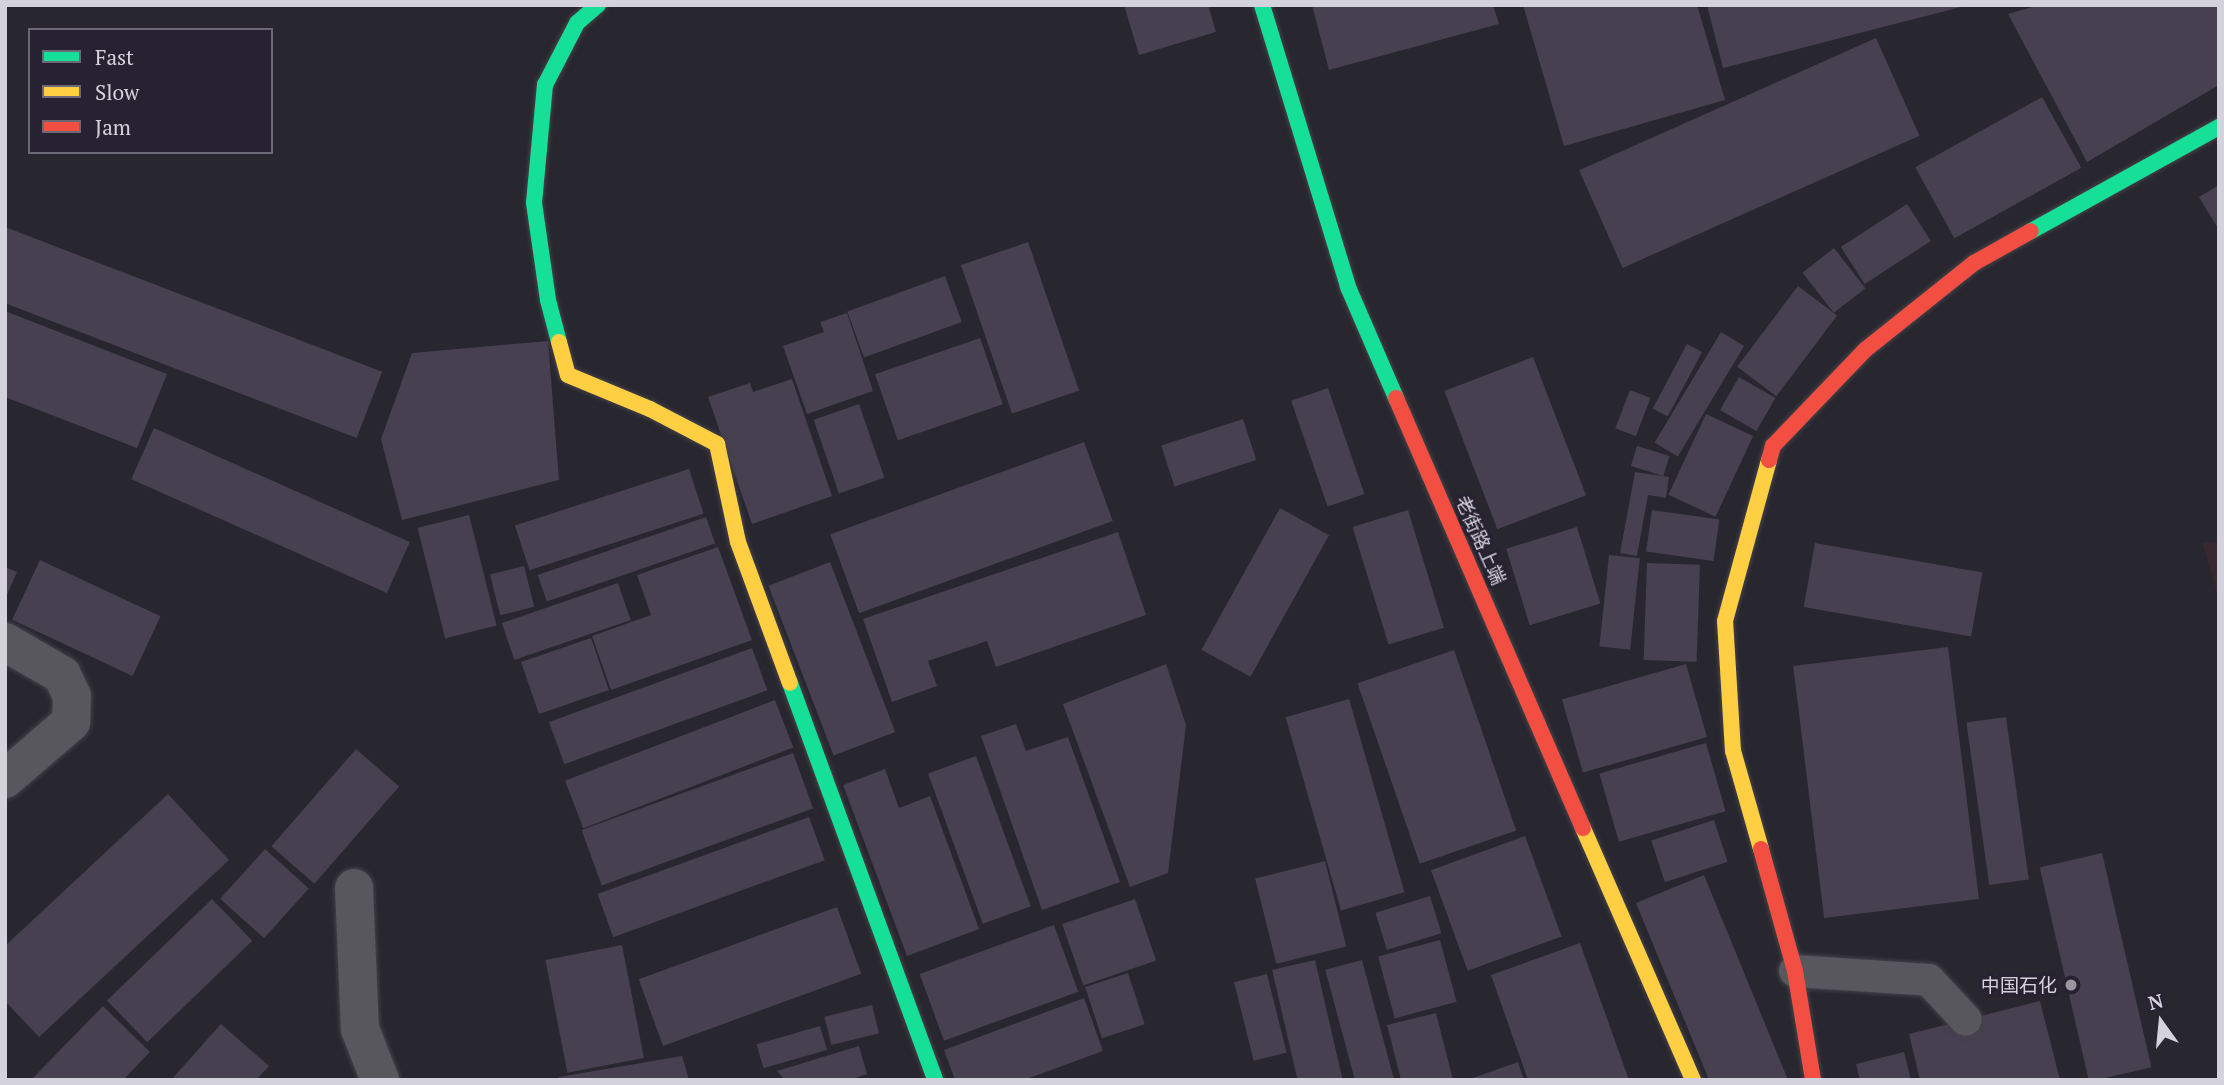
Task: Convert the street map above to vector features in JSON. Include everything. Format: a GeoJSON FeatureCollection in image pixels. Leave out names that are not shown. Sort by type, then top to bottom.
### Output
{"type":"FeatureCollection","features":[{"type":"Feature","properties":{"kind":"street"},"geometry":{"type":"LineString","coordinates":[[598,5],[577,23],[545,85],[534,203],[548,300],[568,375],[650,409],[717,444],[738,542],[935,1080]]}},
{"type":"Feature","properties":{"kind":"street","name":"老街路上端"},"geometry":{"type":"LineString","coordinates":[[1262,5],[1348,287],[1693,1080]]}},
{"type":"Feature","properties":{"kind":"street"},"geometry":{"type":"LineString","coordinates":[[1812,1080],[1795,971],[1733,751],[1725,621],[1773,446],[1866,350],[1973,263],[2219,127]]}},
{"type":"Feature","properties":{"kind":"street"},"geometry":{"type":"LineString","coordinates":[[5,642],[62,675],[72,696],[71,722],[5,779]]}},
{"type":"Feature","properties":{"kind":"street"},"geometry":{"type":"LineString","coordinates":[[354,888],[360,1029],[380,1080]]}},
{"type":"Feature","properties":{"kind":"lane"},"geometry":{"type":"LineString","coordinates":[[1795,971],[1929,980],[1966,1020]]}},
{"type":"Feature","properties":{"kind":"shaded area"},"geometry":{"type":"Polygon","coordinates":[[[2219,541],[2219,599],[2202,543],[2219,541]]]}},
{"type":"Feature","properties":{"kind":"building"},"geometry":{"type":"Polygon","coordinates":[[[1124,5],[1208,5],[1216,32],[1139,55],[1124,5]]]}},
{"type":"Feature","properties":{"kind":"building"},"geometry":{"type":"Polygon","coordinates":[[[1312,5],[1493,5],[1499,24],[1329,70],[1312,5]]]}},
{"type":"Feature","properties":{"kind":"building"},"geometry":{"type":"Polygon","coordinates":[[[1523,5],[1697,5],[1725,100],[1564,146],[1523,5]]]}},
{"type":"Feature","properties":{"kind":"building"},"geometry":{"type":"Polygon","coordinates":[[[1707,5],[1965,5],[1965,6],[1723,68],[1707,5]]]}},
{"type":"Feature","properties":{"kind":"building"},"geometry":{"type":"Polygon","coordinates":[[[2039,5],[2219,5],[2219,85],[2087,162],[2008,14],[2039,5]]]}},
{"type":"Feature","properties":{"kind":"building"},"geometry":{"type":"Polygon","coordinates":[[[1876,38],[1920,136],[1623,268],[1579,170],[1876,38]]]}},
{"type":"Feature","properties":{"kind":"building"},"geometry":{"type":"Polygon","coordinates":[[[2042,97],[2081,168],[1954,238],[1915,167],[2042,97]]]}},
{"type":"Feature","properties":{"kind":"building"},"geometry":{"type":"Polygon","coordinates":[[[2219,185],[2219,230],[2199,197],[2219,185]]]}},
{"type":"Feature","properties":{"kind":"building"},"geometry":{"type":"Polygon","coordinates":[[[1907,204],[1931,241],[1865,284],[1841,247],[1907,204]]]}},
{"type":"Feature","properties":{"kind":"building"},"geometry":{"type":"Polygon","coordinates":[[[5,227],[382,372],[357,438],[5,303],[5,227]]]}},
{"type":"Feature","properties":{"kind":"building"},"geometry":{"type":"Polygon","coordinates":[[[1028,242],[1079,390],[1012,414],[961,265],[1028,242]]]}},
{"type":"Feature","properties":{"kind":"building"},"geometry":{"type":"Polygon","coordinates":[[[1834,248],[1865,288],[1834,313],[1802,273],[1834,248]]]}},
{"type":"Feature","properties":{"kind":"building"},"geometry":{"type":"Polygon","coordinates":[[[945,276],[962,322],[864,358],[847,312],[945,276]]]}},
{"type":"Feature","properties":{"kind":"building"},"geometry":{"type":"Polygon","coordinates":[[[1798,286],[1837,315],[1776,396],[1737,367],[1798,286]]]}},
{"type":"Feature","properties":{"kind":"building"},"geometry":{"type":"Polygon","coordinates":[[[5,311],[167,374],[137,448],[5,397],[5,311]]]}},
{"type":"Feature","properties":{"kind":"building"},"geometry":{"type":"Polygon","coordinates":[[[847,313],[873,391],[807,414],[783,346],[824,332],[820,322],[847,313]]]}},
{"type":"Feature","properties":{"kind":"building"},"geometry":{"type":"Polygon","coordinates":[[[1721,332],[1744,346],[1678,456],[1655,443],[1721,332]]]}},
{"type":"Feature","properties":{"kind":"building"},"geometry":{"type":"Polygon","coordinates":[[[980,338],[1003,404],[898,440],[875,374],[980,338]]]}},
{"type":"Feature","properties":{"kind":"building"},"geometry":{"type":"Polygon","coordinates":[[[548,341],[559,480],[402,520],[381,439],[412,353],[548,341]]]}},
{"type":"Feature","properties":{"kind":"building"},"geometry":{"type":"Polygon","coordinates":[[[1687,344],[1702,352],[1668,416],[1653,408],[1687,344]]]}},
{"type":"Feature","properties":{"kind":"building"},"geometry":{"type":"Polygon","coordinates":[[[1533,357],[1586,495],[1497,529],[1444,391],[1533,357]]]}},
{"type":"Feature","properties":{"kind":"building"},"geometry":{"type":"Polygon","coordinates":[[[1739,377],[1775,398],[1756,431],[1720,410],[1739,377]]]}},
{"type":"Feature","properties":{"kind":"building"},"geometry":{"type":"Polygon","coordinates":[[[792,379],[832,496],[752,524],[708,397],[750,383],[753,392],[792,379]]]}},
{"type":"Feature","properties":{"kind":"building"},"geometry":{"type":"Polygon","coordinates":[[[1328,388],[1364,494],[1328,507],[1291,401],[1328,388]]]}},
{"type":"Feature","properties":{"kind":"building"},"geometry":{"type":"Polygon","coordinates":[[[1630,390],[1651,398],[1636,436],[1615,428],[1630,390]]]}},
{"type":"Feature","properties":{"kind":"building"},"geometry":{"type":"Polygon","coordinates":[[[859,404],[884,478],[839,493],[814,420],[859,404]]]}},
{"type":"Feature","properties":{"kind":"building"},"geometry":{"type":"Polygon","coordinates":[[[1706,414],[1753,436],[1716,517],[1668,495],[1706,414]]]}},
{"type":"Feature","properties":{"kind":"building"},"geometry":{"type":"Polygon","coordinates":[[[1243,419],[1256,460],[1174,486],[1161,446],[1243,419]]]}},
{"type":"Feature","properties":{"kind":"building"},"geometry":{"type":"Polygon","coordinates":[[[154,428],[410,542],[387,593],[131,479],[154,428]]]}},
{"type":"Feature","properties":{"kind":"building"},"geometry":{"type":"Polygon","coordinates":[[[1084,442],[1113,521],[859,613],[830,534],[1084,442]]]}},
{"type":"Feature","properties":{"kind":"building"},"geometry":{"type":"Polygon","coordinates":[[[1637,446],[1670,456],[1663,476],[1631,466],[1637,446]]]}},
{"type":"Feature","properties":{"kind":"building"},"geometry":{"type":"Polygon","coordinates":[[[689,469],[704,514],[529,570],[515,526],[689,469]]]}},
{"type":"Feature","properties":{"kind":"building"},"geometry":{"type":"Polygon","coordinates":[[[1635,472],[1669,477],[1666,498],[1648,495],[1637,556],[1620,553],[1635,472]]]}},
{"type":"Feature","properties":{"kind":"building"},"geometry":{"type":"Polygon","coordinates":[[[1280,508],[1329,535],[1250,677],[1201,650],[1280,508]]]}},
{"type":"Feature","properties":{"kind":"building"},"geometry":{"type":"Polygon","coordinates":[[[1408,510],[1444,628],[1388,645],[1353,527],[1408,510]]]}},
{"type":"Feature","properties":{"kind":"building"},"geometry":{"type":"Polygon","coordinates":[[[1652,510],[1719,519],[1713,561],[1646,552],[1652,510]]]}},
{"type":"Feature","properties":{"kind":"building"},"geometry":{"type":"Polygon","coordinates":[[[469,515],[497,626],[445,638],[418,528],[469,515]]]}},
{"type":"Feature","properties":{"kind":"building"},"geometry":{"type":"Polygon","coordinates":[[[706,517],[715,543],[547,601],[538,575],[706,517]]]}},
{"type":"Feature","properties":{"kind":"building"},"geometry":{"type":"Polygon","coordinates":[[[1577,527],[1600,604],[1530,625],[1506,549],[1577,527]]]}},
{"type":"Feature","properties":{"kind":"building"},"geometry":{"type":"Polygon","coordinates":[[[1118,532],[1146,615],[996,667],[987,641],[928,661],[937,686],[892,702],[863,619],[1118,532]]]}},
{"type":"Feature","properties":{"kind":"building"},"geometry":{"type":"Polygon","coordinates":[[[1815,543],[1982,573],[1971,637],[1804,607],[1815,543]]]}},
{"type":"Feature","properties":{"kind":"building"},"geometry":{"type":"Polygon","coordinates":[[[718,547],[752,640],[611,690],[592,636],[651,615],[637,575],[718,547]]]}},
{"type":"Feature","properties":{"kind":"building"},"geometry":{"type":"Polygon","coordinates":[[[1609,555],[1640,558],[1630,650],[1599,646],[1609,555]]]}},
{"type":"Feature","properties":{"kind":"building"},"geometry":{"type":"Polygon","coordinates":[[[40,560],[161,616],[133,676],[12,620],[40,560]]]}},
{"type":"Feature","properties":{"kind":"building"},"geometry":{"type":"Polygon","coordinates":[[[830,562],[895,732],[834,756],[768,586],[830,562]]]}},
{"type":"Feature","properties":{"kind":"building"},"geometry":{"type":"Polygon","coordinates":[[[1647,563],[1700,565],[1697,662],[1644,660],[1647,563]]]}},
{"type":"Feature","properties":{"kind":"building"},"geometry":{"type":"Polygon","coordinates":[[[524,566],[534,607],[500,615],[490,574],[524,566]]]}},
{"type":"Feature","properties":{"kind":"building"},"geometry":{"type":"Polygon","coordinates":[[[5,567],[17,572],[5,599],[5,567]]]}},
{"type":"Feature","properties":{"kind":"building"},"geometry":{"type":"Polygon","coordinates":[[[618,583],[631,620],[514,660],[502,623],[618,583]]]}},
{"type":"Feature","properties":{"kind":"building"},"geometry":{"type":"Polygon","coordinates":[[[591,638],[609,690],[539,714],[521,662],[591,638]]]}},
{"type":"Feature","properties":{"kind":"building"},"geometry":{"type":"Polygon","coordinates":[[[1948,647],[1979,899],[1824,918],[1793,666],[1948,647]]]}},
{"type":"Feature","properties":{"kind":"building"},"geometry":{"type":"Polygon","coordinates":[[[752,648],[767,690],[564,764],[549,722],[752,648]]]}},
{"type":"Feature","properties":{"kind":"building"},"geometry":{"type":"Polygon","coordinates":[[[1454,650],[1516,831],[1420,864],[1358,683],[1454,650]]]}},
{"type":"Feature","properties":{"kind":"building"},"geometry":{"type":"Polygon","coordinates":[[[1166,664],[1186,725],[1168,873],[1130,887],[1063,704],[1166,664]]]}},
{"type":"Feature","properties":{"kind":"building"},"geometry":{"type":"Polygon","coordinates":[[[1686,664],[1707,737],[1583,773],[1562,700],[1686,664]]]}},
{"type":"Feature","properties":{"kind":"building"},"geometry":{"type":"Polygon","coordinates":[[[1349,699],[1404,892],[1341,910],[1286,717],[1349,699]]]}},
{"type":"Feature","properties":{"kind":"building"},"geometry":{"type":"Polygon","coordinates":[[[775,700],[793,748],[583,828],[565,781],[775,700]]]}},
{"type":"Feature","properties":{"kind":"building"},"geometry":{"type":"Polygon","coordinates":[[[2006,717],[2029,879],[1989,885],[1966,723],[2006,717]]]}},
{"type":"Feature","properties":{"kind":"building"},"geometry":{"type":"Polygon","coordinates":[[[1016,724],[1026,751],[1068,737],[1120,882],[1042,910],[981,736],[1016,724]]]}},
{"type":"Feature","properties":{"kind":"building"},"geometry":{"type":"Polygon","coordinates":[[[1706,743],[1726,811],[1619,842],[1599,774],[1706,743]]]}},
{"type":"Feature","properties":{"kind":"building"},"geometry":{"type":"Polygon","coordinates":[[[356,749],[399,786],[314,884],[271,846],[356,749]]]}},
{"type":"Feature","properties":{"kind":"building"},"geometry":{"type":"Polygon","coordinates":[[[793,753],[813,808],[602,885],[582,830],[793,753]]]}},
{"type":"Feature","properties":{"kind":"building"},"geometry":{"type":"Polygon","coordinates":[[[976,756],[1031,906],[983,924],[928,773],[976,756]]]}},
{"type":"Feature","properties":{"kind":"building"},"geometry":{"type":"Polygon","coordinates":[[[885,769],[899,808],[930,796],[979,929],[907,956],[843,785],[885,769]]]}},
{"type":"Feature","properties":{"kind":"building"},"geometry":{"type":"Polygon","coordinates":[[[168,794],[229,860],[39,1037],[5,1001],[5,946],[168,794]]]}},
{"type":"Feature","properties":{"kind":"building"},"geometry":{"type":"Polygon","coordinates":[[[809,817],[825,860],[613,937],[598,894],[809,817]]]}},
{"type":"Feature","properties":{"kind":"building"},"geometry":{"type":"Polygon","coordinates":[[[1714,820],[1728,862],[1665,882],[1651,840],[1714,820]]]}},
{"type":"Feature","properties":{"kind":"building"},"geometry":{"type":"Polygon","coordinates":[[[1525,836],[1562,937],[1468,971],[1431,870],[1525,836]]]}},
{"type":"Feature","properties":{"kind":"building"},"geometry":{"type":"Polygon","coordinates":[[[265,849],[309,888],[264,938],[220,899],[265,849]]]}},
{"type":"Feature","properties":{"kind":"building"},"geometry":{"type":"Polygon","coordinates":[[[2102,853],[2151,1067],[2089,1080],[2040,867],[2102,853]]]}},
{"type":"Feature","properties":{"kind":"building"},"geometry":{"type":"Polygon","coordinates":[[[1325,861],[1346,946],[1276,964],[1255,878],[1325,861]]]}},
{"type":"Feature","properties":{"kind":"building"},"geometry":{"type":"Polygon","coordinates":[[[1704,875],[1788,1080],[1709,1080],[1636,903],[1704,875]]]}},
{"type":"Feature","properties":{"kind":"building"},"geometry":{"type":"Polygon","coordinates":[[[1430,896],[1441,933],[1387,950],[1375,913],[1430,896]]]}},
{"type":"Feature","properties":{"kind":"building"},"geometry":{"type":"Polygon","coordinates":[[[212,899],[252,941],[147,1042],[107,1000],[212,899]]]}},
{"type":"Feature","properties":{"kind":"building"},"geometry":{"type":"Polygon","coordinates":[[[1135,899],[1156,960],[1083,986],[1062,924],[1135,899]]]}},
{"type":"Feature","properties":{"kind":"building"},"geometry":{"type":"Polygon","coordinates":[[[837,907],[861,974],[663,1046],[639,979],[837,907]]]}},
{"type":"Feature","properties":{"kind":"building"},"geometry":{"type":"Polygon","coordinates":[[[1054,925],[1078,992],[944,1041],[920,974],[1054,925]]]}},
{"type":"Feature","properties":{"kind":"building"},"geometry":{"type":"Polygon","coordinates":[[[1440,940],[1457,1002],[1395,1018],[1378,957],[1440,940]]]}},
{"type":"Feature","properties":{"kind":"building"},"geometry":{"type":"Polygon","coordinates":[[[1580,943],[1629,1080],[1528,1080],[1491,975],[1580,943]]]}},
{"type":"Feature","properties":{"kind":"building"},"geometry":{"type":"Polygon","coordinates":[[[622,945],[644,1058],[567,1073],[545,960],[622,945]]]}},
{"type":"Feature","properties":{"kind":"building"},"geometry":{"type":"Polygon","coordinates":[[[1315,960],[1343,1080],[1298,1080],[1272,970],[1315,960]]]}},
{"type":"Feature","properties":{"kind":"building"},"geometry":{"type":"Polygon","coordinates":[[[1362,960],[1394,1080],[1355,1080],[1325,970],[1362,960]]]}},
{"type":"Feature","properties":{"kind":"building"},"geometry":{"type":"Polygon","coordinates":[[[1128,973],[1145,1024],[1102,1038],[1085,987],[1128,973]]]}},
{"type":"Feature","properties":{"kind":"building"},"geometry":{"type":"Polygon","coordinates":[[[1267,974],[1287,1053],[1254,1061],[1234,982],[1267,974]]]}},
{"type":"Feature","properties":{"kind":"building"},"geometry":{"type":"Polygon","coordinates":[[[1084,998],[1103,1051],[1024,1080],[955,1080],[944,1050],[1084,998]]]}},
{"type":"Feature","properties":{"kind":"building"},"geometry":{"type":"Polygon","coordinates":[[[2040,1001],[2060,1080],[1920,1080],[1909,1034],[2040,1001]]]}},
{"type":"Feature","properties":{"kind":"building"},"geometry":{"type":"Polygon","coordinates":[[[872,1005],[879,1033],[831,1045],[824,1017],[872,1005]]]}},
{"type":"Feature","properties":{"kind":"building"},"geometry":{"type":"Polygon","coordinates":[[[103,1006],[150,1052],[123,1080],[31,1080],[103,1006]]]}},
{"type":"Feature","properties":{"kind":"building"},"geometry":{"type":"Polygon","coordinates":[[[1436,1013],[1453,1080],[1401,1080],[1387,1025],[1436,1013]]]}},
{"type":"Feature","properties":{"kind":"building"},"geometry":{"type":"Polygon","coordinates":[[[221,1024],[269,1066],[256,1080],[171,1080],[221,1024]]]}},
{"type":"Feature","properties":{"kind":"building"},"geometry":{"type":"Polygon","coordinates":[[[820,1026],[827,1050],[763,1068],[757,1044],[820,1026]]]}},
{"type":"Feature","properties":{"kind":"building"},"geometry":{"type":"Polygon","coordinates":[[[859,1046],[867,1074],[849,1080],[785,1080],[777,1071],[859,1046]]]}},
{"type":"Feature","properties":{"kind":"building"},"geometry":{"type":"Polygon","coordinates":[[[1904,1052],[1911,1080],[1860,1080],[1856,1064],[1904,1052]]]}},
{"type":"Feature","properties":{"kind":"building"},"geometry":{"type":"Polygon","coordinates":[[[682,1056],[689,1080],[560,1080],[559,1077],[682,1056]]]}},
{"type":"Feature","properties":{"kind":"building"},"geometry":{"type":"Polygon","coordinates":[[[1518,1062],[1524,1080],[1470,1080],[1470,1079],[1518,1062]]]}},
{"type":"Feature","properties":{"kind":"traffic: fast"},"geometry":{"type":"LineString","coordinates":[[559,342],[548,300],[534,203],[545,85],[577,23],[598,5]]}},
{"type":"Feature","properties":{"kind":"traffic: fast"},"geometry":{"type":"LineString","coordinates":[[1262,5],[1348,287],[1396,398]]}},
{"type":"Feature","properties":{"kind":"traffic: fast"},"geometry":{"type":"LineString","coordinates":[[2031,231],[2219,127]]}},
{"type":"Feature","properties":{"kind":"traffic: fast"},"geometry":{"type":"LineString","coordinates":[[790,683],[935,1080]]}},
{"type":"Feature","properties":{"kind":"traffic: slow"},"geometry":{"type":"LineString","coordinates":[[559,342],[568,375],[650,409],[717,444],[738,542],[790,683]]}},
{"type":"Feature","properties":{"kind":"traffic: slow"},"geometry":{"type":"LineString","coordinates":[[1761,849],[1733,751],[1725,621],[1769,460]]}},
{"type":"Feature","properties":{"kind":"traffic: slow"},"geometry":{"type":"LineString","coordinates":[[1583,828],[1693,1080]]}},
{"type":"Feature","properties":{"kind":"traffic: jam"},"geometry":{"type":"LineString","coordinates":[[1769,460],[1773,446],[1865,350],[1974,263],[2031,231]]}},
{"type":"Feature","properties":{"kind":"traffic: jam"},"geometry":{"type":"LineString","coordinates":[[1396,398],[1583,828]]}},
{"type":"Feature","properties":{"kind":"traffic: jam"},"geometry":{"type":"LineString","coordinates":[[1761,849],[1795,971],[1813,1080]]}},
{"type":"Feature","properties":{"kind":"place","name":"中国石化"},"geometry":{"type":"Point","coordinates":[2071,985]}}]}
